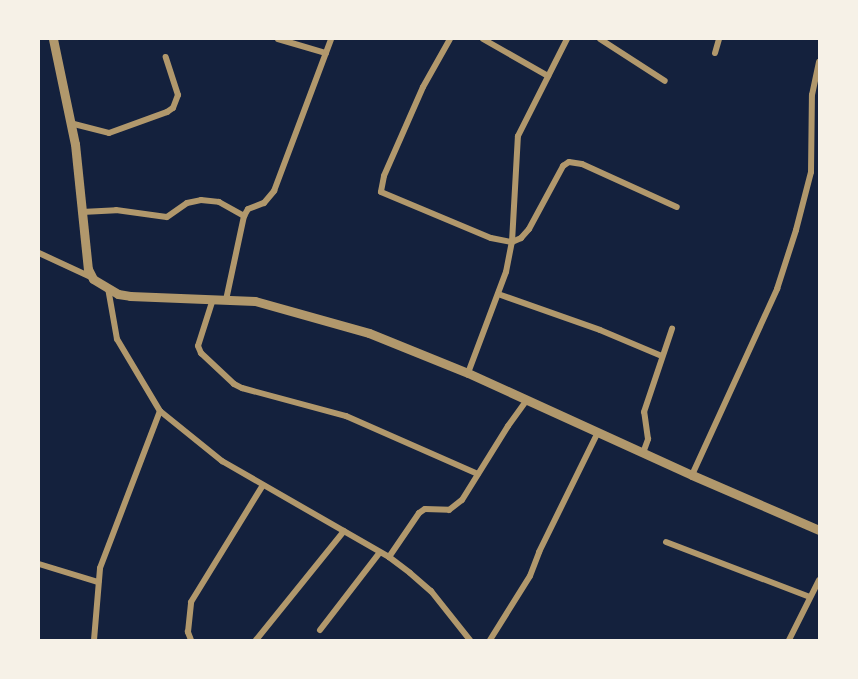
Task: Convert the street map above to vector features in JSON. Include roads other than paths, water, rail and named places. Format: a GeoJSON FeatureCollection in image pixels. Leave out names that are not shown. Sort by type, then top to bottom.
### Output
{"type":"FeatureCollection","features":[{"type":"Feature","properties":{"kind":"street"},"geometry":{"type":"LineString","coordinates":[[53,39],[70,123],[88,269],[93,279]]}},
{"type":"Feature","properties":{"kind":"street"},"geometry":{"type":"LineString","coordinates":[[278,39],[326,53]]}},
{"type":"Feature","properties":{"kind":"street"},"geometry":{"type":"LineString","coordinates":[[226,300],[244,216],[248,209],[264,203],[274,190],[331,39]]}},
{"type":"Feature","properties":{"kind":"street"},"geometry":{"type":"LineString","coordinates":[[450,39],[423,87],[384,176],[381,192],[491,238],[512,242],[521,238],[529,229],[563,166],[569,162],[582,164],[677,207]]}},
{"type":"Feature","properties":{"kind":"street"},"geometry":{"type":"LineString","coordinates":[[483,39],[548,76]]}},
{"type":"Feature","properties":{"kind":"street"},"geometry":{"type":"LineString","coordinates":[[468,373],[506,272],[512,242],[518,136],[567,39]]}},
{"type":"Feature","properties":{"kind":"street"},"geometry":{"type":"LineString","coordinates":[[600,39],[665,81]]}},
{"type":"Feature","properties":{"kind":"street"},"geometry":{"type":"LineString","coordinates":[[715,53],[719,39]]}},
{"type":"Feature","properties":{"kind":"street"},"geometry":{"type":"LineString","coordinates":[[70,123],[109,133],[174,108],[178,95],[166,57]]}},
{"type":"Feature","properties":{"kind":"street"},"geometry":{"type":"LineString","coordinates":[[692,475],[777,289],[796,230],[812,172],[812,95],[819,62]]}},
{"type":"Feature","properties":{"kind":"street"},"geometry":{"type":"LineString","coordinates":[[82,212],[116,210],[167,217],[188,203],[201,200],[219,202],[244,216]]}},
{"type":"Feature","properties":{"kind":"street"},"geometry":{"type":"LineString","coordinates":[[39,253],[118,294],[255,301],[369,333],[468,373],[819,530]]}},
{"type":"Feature","properties":{"kind":"street"},"geometry":{"type":"LineString","coordinates":[[108,288],[117,339],[160,411],[211,454],[389,557],[431,591],[470,640]]}},
{"type":"Feature","properties":{"kind":"street"},"geometry":{"type":"LineString","coordinates":[[498,294],[600,330],[663,356]]}},
{"type":"Feature","properties":{"kind":"street"},"geometry":{"type":"LineString","coordinates":[[213,299],[198,346],[201,353],[234,384],[340,414],[478,474]]}},
{"type":"Feature","properties":{"kind":"street"},"geometry":{"type":"LineString","coordinates":[[643,453],[648,439],[644,412],[672,329]]}},
{"type":"Feature","properties":{"kind":"street"},"geometry":{"type":"LineString","coordinates":[[389,557],[419,513],[425,509],[455,508],[527,400]]}},
{"type":"Feature","properties":{"kind":"street"},"geometry":{"type":"LineString","coordinates":[[94,640],[98,582],[104,557],[160,411]]}},
{"type":"Feature","properties":{"kind":"street"},"geometry":{"type":"LineString","coordinates":[[490,640],[530,576],[539,552],[598,432]]}},
{"type":"Feature","properties":{"kind":"street"},"geometry":{"type":"LineString","coordinates":[[191,640],[188,632],[191,602],[263,485]]}},
{"type":"Feature","properties":{"kind":"street"},"geometry":{"type":"LineString","coordinates":[[256,640],[344,531]]}},
{"type":"Feature","properties":{"kind":"street"},"geometry":{"type":"LineString","coordinates":[[666,542],[810,597]]}},
{"type":"Feature","properties":{"kind":"street"},"geometry":{"type":"LineString","coordinates":[[320,630],[380,552]]}},
{"type":"Feature","properties":{"kind":"street"},"geometry":{"type":"LineString","coordinates":[[39,564],[98,582]]}},
{"type":"Feature","properties":{"kind":"street"},"geometry":{"type":"LineString","coordinates":[[789,640],[819,580]]}}]}
